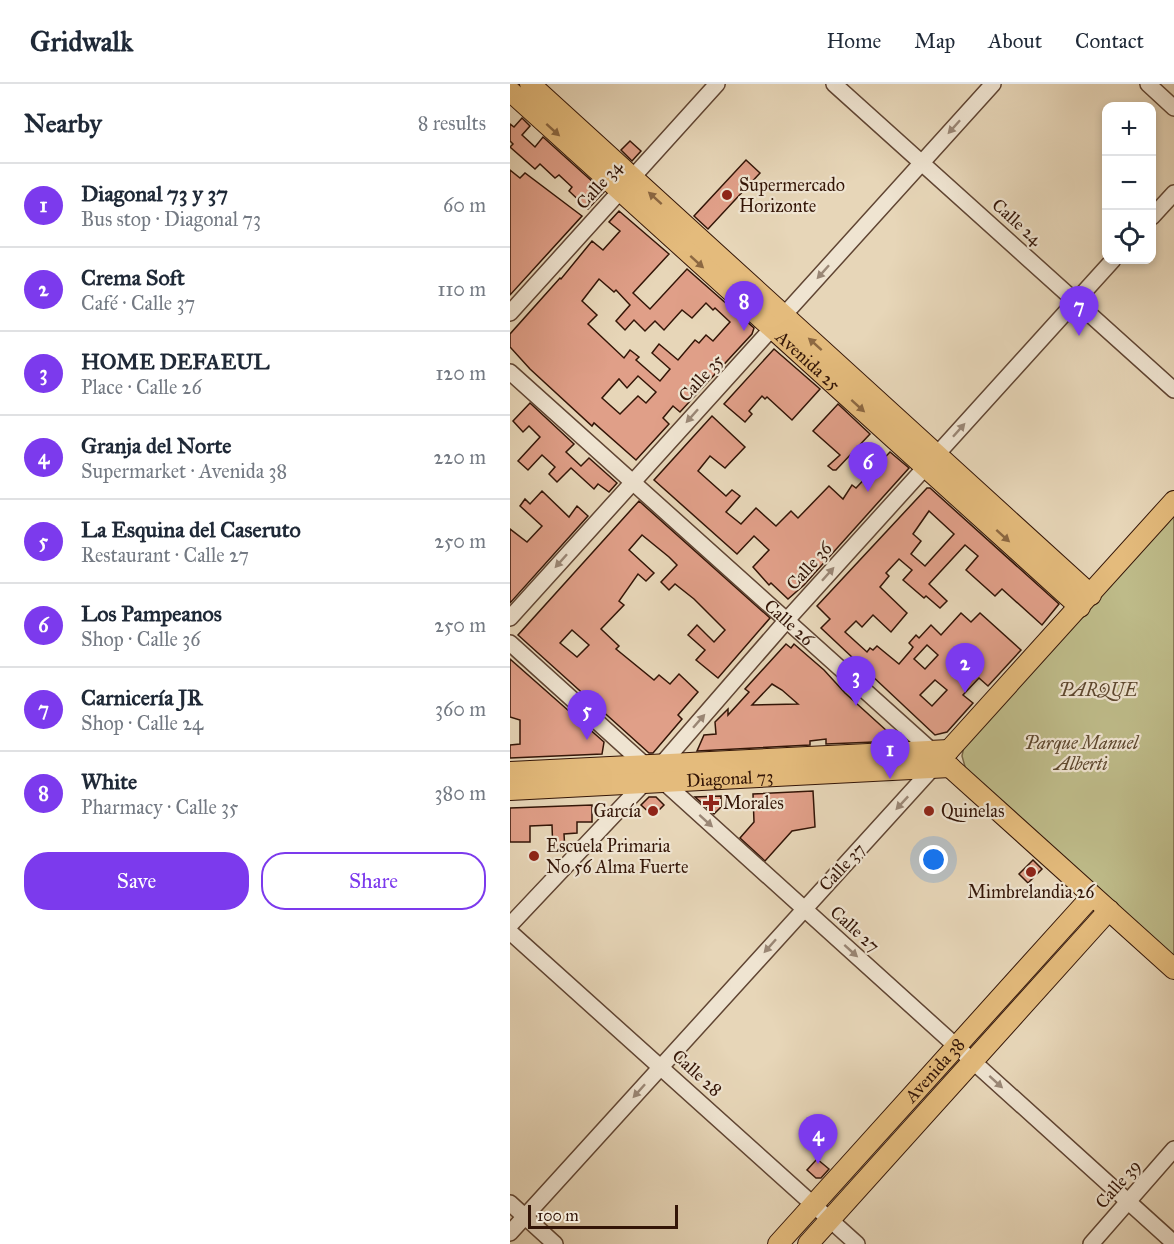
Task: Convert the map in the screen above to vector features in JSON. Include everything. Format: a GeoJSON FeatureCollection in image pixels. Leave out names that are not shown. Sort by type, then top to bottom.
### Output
{"type":"FeatureCollection","features":[{"type":"Feature","properties":{"kind":"main road","name":"Avenida 25"},"geometry":{"type":"LineString","coordinates":[[530,84],[626,184]]}},
{"type":"Feature","properties":{"kind":"main road","name":"Avenida 25"},"geometry":{"type":"LineString","coordinates":[[510,91],[626,184],[1086,601]]}},
{"type":"Feature","properties":{"kind":"main road","name":"Calle 37"},"geometry":{"type":"LineString","coordinates":[[941,759],[1174,501]]}},
{"type":"Feature","properties":{"kind":"main road","name":"Diagonal 73"},"geometry":{"type":"LineString","coordinates":[[510,772],[653,773],[941,759]]}},
{"type":"Feature","properties":{"kind":"main road","name":"Calle 26"},"geometry":{"type":"LineString","coordinates":[[941,759],[1174,969]]}},
{"type":"Feature","properties":{"kind":"main road","name":"Diagonal 73"},"geometry":{"type":"LineString","coordinates":[[510,790],[653,773]]}},
{"type":"Feature","properties":{"kind":"main road","name":"Avenida 38"},"geometry":{"type":"LineString","coordinates":[[778,1244],[1092,896]]}},
{"type":"Feature","properties":{"kind":"main road","name":"Avenida 38"},"geometry":{"type":"LineString","coordinates":[[808,1244],[1109,910]]}},
{"type":"Feature","properties":{"kind":"street","name":"Calle 34"},"geometry":{"type":"LineString","coordinates":[[510,313],[717,84]]}},
{"type":"Feature","properties":{"kind":"street","name":"Calle 24"},"geometry":{"type":"LineString","coordinates":[[834,84],[1174,390]]}},
{"type":"Feature","properties":{"kind":"street","name":"Calle 35"},"geometry":{"type":"LineString","coordinates":[[510,618],[993,84]]}},
{"type":"Feature","properties":{"kind":"street"},"geometry":{"type":"LineString","coordinates":[[1148,84],[1174,108]]}},
{"type":"Feature","properties":{"kind":"street"},"geometry":{"type":"LineString","coordinates":[[1156,213],[1174,193]]}},
{"type":"Feature","properties":{"kind":"street","name":"Calle 36"},"geometry":{"type":"LineString","coordinates":[[510,925],[653,773],[786,621],[1109,264]]}},
{"type":"Feature","properties":{"kind":"street","name":"Calle 26"},"geometry":{"type":"LineString","coordinates":[[510,372],[941,759]]}},
{"type":"Feature","properties":{"kind":"street","name":"Calle 27"},"geometry":{"type":"LineString","coordinates":[[510,643],[1174,1243]]}},
{"type":"Feature","properties":{"kind":"street","name":"Calle 37"},"geometry":{"type":"LineString","coordinates":[[510,1233],[941,759]]}},
{"type":"Feature","properties":{"kind":"street","name":"Calle 28"},"geometry":{"type":"LineString","coordinates":[[510,932],[857,1244]]}},
{"type":"Feature","properties":{"kind":"street","name":"Calle 39"},"geometry":{"type":"LineString","coordinates":[[1091,1244],[1174,1149]]}},
{"type":"Feature","properties":{"kind":"street"},"geometry":{"type":"LineString","coordinates":[[510,1203],[555,1244]]}},
{"type":"Feature","properties":{"kind":"green space","name":"Parque Manuel Alberti"},"geometry":{"type":"Polygon","coordinates":[[[1174,511],[1174,961],[966,770],[962,756],[964,746],[1174,511]]]}},
{"type":"Feature","properties":{"kind":"building"},"geometry":{"type":"Polygon","coordinates":[[[522,118],[530,126],[522,135],[535,147],[543,137],[604,192],[588,209],[569,191],[572,187],[559,175],[555,178],[540,164],[535,169],[510,147],[513,144],[510,141],[510,124],[514,127],[522,118]]]}},
{"type":"Feature","properties":{"kind":"building"},"geometry":{"type":"Polygon","coordinates":[[[630,141],[641,151],[632,161],[621,150],[630,141]]]}},
{"type":"Feature","properties":{"kind":"building","name":"Supermercado Horizonte"},"geometry":{"type":"Polygon","coordinates":[[[746,160],[760,173],[708,229],[694,216],[746,160]]]}},
{"type":"Feature","properties":{"kind":"building"},"geometry":{"type":"Polygon","coordinates":[[[510,170],[520,178],[525,173],[582,216],[510,295],[510,170]]]}},
{"type":"Feature","properties":{"kind":"building"},"geometry":{"type":"Polygon","coordinates":[[[619,211],[669,254],[633,293],[650,309],[687,269],[754,328],[752,334],[680,412],[673,406],[663,418],[669,424],[636,460],[594,423],[592,426],[530,369],[510,347],[510,334],[561,279],[592,241],[603,250],[620,231],[609,222],[619,211]],[[599,279],[582,301],[597,315],[588,324],[624,358],[630,350],[639,357],[636,360],[660,381],[670,369],[652,353],[659,344],[678,360],[695,340],[699,343],[706,335],[713,341],[730,322],[706,303],[692,318],[682,310],[664,330],[655,321],[645,331],[634,320],[625,330],[616,321],[630,305],[616,290],[614,292],[599,279]],[[638,376],[627,388],[619,379],[602,398],[620,414],[638,396],[646,403],[656,392],[638,376]]]}},
{"type":"Feature","properties":{"kind":"building"},"geometry":{"type":"Polygon","coordinates":[[[774,349],[820,389],[792,420],[767,397],[765,399],[762,396],[749,411],[752,414],[745,422],[724,404],[774,349]]]}},
{"type":"Feature","properties":{"kind":"building"},"geometry":{"type":"Polygon","coordinates":[[[530,403],[574,444],[566,452],[581,466],[589,458],[617,483],[609,492],[598,484],[594,489],[571,468],[557,482],[549,474],[555,467],[542,455],[528,470],[518,461],[540,437],[529,426],[523,432],[513,421],[530,403]]]}},
{"type":"Feature","properties":{"kind":"building"},"geometry":{"type":"Polygon","coordinates":[[[838,404],[870,434],[836,470],[833,470],[828,466],[840,455],[813,431],[838,404]]]}},
{"type":"Feature","properties":{"kind":"building"},"geometry":{"type":"Polygon","coordinates":[[[712,416],[745,447],[725,468],[710,456],[698,471],[726,496],[732,490],[740,496],[726,512],[741,524],[756,508],[776,526],[791,511],[798,518],[829,486],[843,499],[852,485],[856,488],[890,452],[909,468],[804,585],[788,599],[771,583],[769,585],[753,567],[769,550],[754,536],[737,554],[654,480],[712,416]]]}},
{"type":"Feature","properties":{"kind":"building"},"geometry":{"type":"Polygon","coordinates":[[[927,488],[930,488],[1059,604],[1042,625],[1002,589],[995,596],[966,570],[978,556],[965,545],[929,584],[947,601],[940,608],[903,580],[912,570],[899,559],[886,573],[889,576],[880,587],[907,613],[891,632],[873,615],[862,627],[856,621],[845,632],[867,652],[870,648],[873,650],[877,646],[899,664],[913,647],[909,643],[916,635],[919,638],[931,625],[941,635],[961,613],[971,622],[980,613],[1021,650],[988,686],[979,678],[963,695],[973,703],[947,732],[935,735],[821,628],[830,619],[817,606],[927,488]],[[929,511],[913,534],[921,541],[911,554],[925,566],[954,534],[929,511]],[[927,645],[914,659],[925,669],[938,655],[927,645]],[[935,680],[920,695],[932,706],[947,690],[935,680]]]}},
{"type":"Feature","properties":{"kind":"building"},"geometry":{"type":"Polygon","coordinates":[[[542,491],[569,517],[577,506],[588,516],[510,603],[510,529],[527,542],[542,526],[520,506],[525,499],[530,504],[542,491]]]}},
{"type":"Feature","properties":{"kind":"building"},"geometry":{"type":"Polygon","coordinates":[[[639,501],[770,618],[718,678],[696,660],[705,650],[688,635],[697,625],[714,642],[725,630],[694,599],[675,584],[669,590],[661,582],[677,565],[669,557],[642,535],[629,550],[654,573],[646,581],[638,574],[619,601],[624,605],[601,629],[619,646],[616,649],[654,680],[659,675],[670,684],[679,674],[698,692],[678,715],[682,719],[653,753],[649,753],[518,635],[639,501]],[[572,630],[560,643],[577,657],[589,645],[572,630]]]}},
{"type":"Feature","properties":{"kind":"building"},"geometry":{"type":"Polygon","coordinates":[[[786,644],[791,648],[794,644],[898,741],[826,744],[826,739],[810,741],[810,745],[697,751],[704,735],[716,734],[715,722],[728,709],[728,715],[749,692],[745,689],[786,644]],[[772,684],[752,705],[798,704],[772,684]]]}},
{"type":"Feature","properties":{"kind":"building"},"geometry":{"type":"Polygon","coordinates":[[[510,659],[604,742],[602,754],[510,758],[510,745],[520,744],[520,720],[510,717],[510,659]]]}},
{"type":"Feature","properties":{"kind":"building"},"geometry":{"type":"Polygon","coordinates":[[[813,791],[815,827],[792,831],[765,861],[740,838],[754,822],[753,794],[813,791]]]}},
{"type":"Feature","properties":{"kind":"building","name":"Morales"},"geometry":{"type":"Polygon","coordinates":[[[721,796],[721,807],[714,814],[695,797],[721,796]]]}},
{"type":"Feature","properties":{"kind":"building","name":"García"},"geometry":{"type":"Polygon","coordinates":[[[649,797],[656,797],[664,805],[653,816],[641,805],[649,797]]]}},
{"type":"Feature","properties":{"kind":"building"},"geometry":{"type":"Polygon","coordinates":[[[592,805],[592,822],[577,822],[577,833],[564,834],[565,851],[553,852],[552,825],[530,826],[530,842],[510,842],[510,808],[592,805]]]}},
{"type":"Feature","properties":{"kind":"building","name":"Mimbrelandia 26"},"geometry":{"type":"Polygon","coordinates":[[[1033,860],[1042,869],[1028,883],[1019,874],[1033,860]]]}},
{"type":"Feature","properties":{"kind":"building"},"geometry":{"type":"Polygon","coordinates":[[[817,1159],[829,1169],[821,1178],[816,1178],[807,1170],[817,1159]]]}},
{"type":"Feature","properties":{"kind":"place","name":"Supermercado Horizonte"},"geometry":{"type":"Point","coordinates":[727,195]}},
{"type":"Feature","properties":{"kind":"place","name":"White"},"geometry":{"type":"Point","coordinates":[744,331]}},
{"type":"Feature","properties":{"kind":"place","name":"Carnicería JR"},"geometry":{"type":"Point","coordinates":[1079,336]}},
{"type":"Feature","properties":{"kind":"place","name":"Los Pampeanos"},"geometry":{"type":"Point","coordinates":[868,492]}},
{"type":"Feature","properties":{"kind":"place","name":"Crema Soft"},"geometry":{"type":"Point","coordinates":[965,693]}},
{"type":"Feature","properties":{"kind":"place","name":"HOME DEFAEUL"},"geometry":{"type":"Point","coordinates":[856,706]}},
{"type":"Feature","properties":{"kind":"place","name":"La Esquina del Caseruto"},"geometry":{"type":"Point","coordinates":[587,740]}},
{"type":"Feature","properties":{"kind":"place","name":"Diagonal 73 y 37"},"geometry":{"type":"Point","coordinates":[890,779]}},
{"type":"Feature","properties":{"kind":"place","name":"Morales"},"geometry":{"type":"Point","coordinates":[711,803]}},
{"type":"Feature","properties":{"kind":"place","name":"García"},"geometry":{"type":"Point","coordinates":[653,811]}},
{"type":"Feature","properties":{"kind":"place","name":"Quinelas"},"geometry":{"type":"Point","coordinates":[929,811]}},
{"type":"Feature","properties":{"kind":"place","name":"Escuela Primaria No 56 Alma Fuerte"},"geometry":{"type":"Point","coordinates":[534,856]}},
{"type":"Feature","properties":{"kind":"place","name":"Mimbrelandia 26"},"geometry":{"type":"Point","coordinates":[1031,872]}},
{"type":"Feature","properties":{"kind":"place","name":"Granja del Norte"},"geometry":{"type":"Point","coordinates":[818,1164]}},
{"type":"Feature","properties":{"kind":"park label","name":"PARQUE"},"geometry":{"type":"Point","coordinates":[1098,690]}}]}
